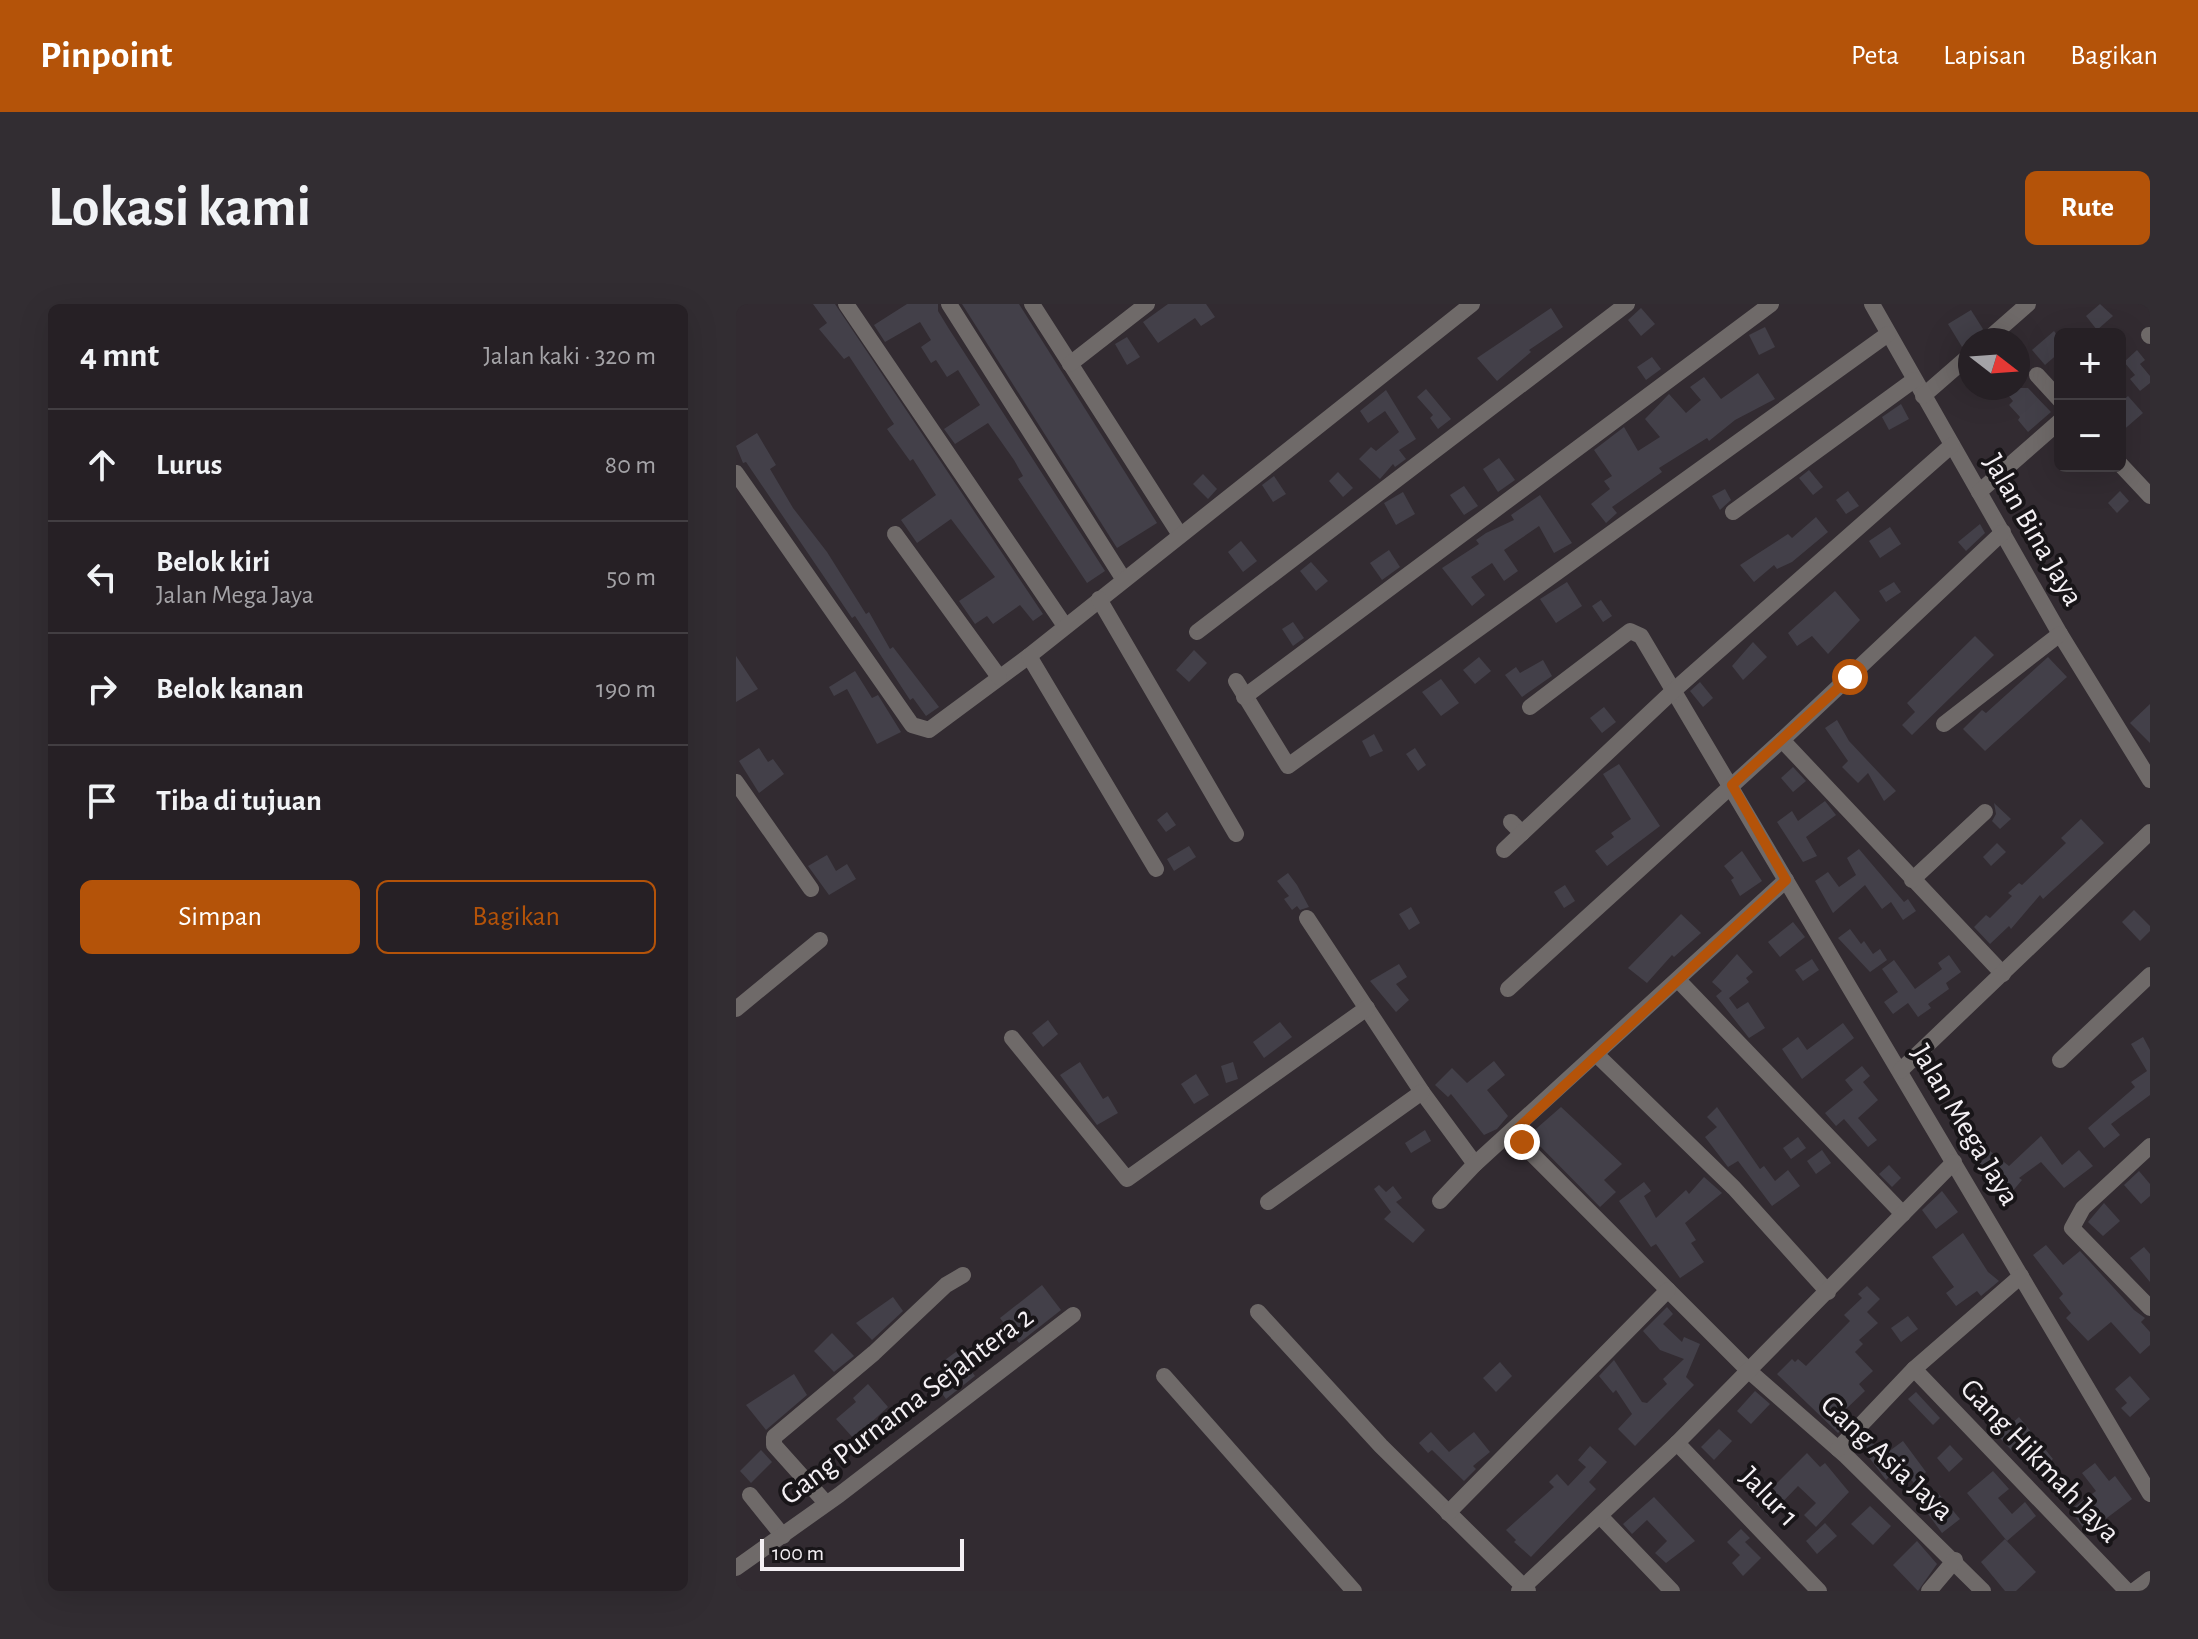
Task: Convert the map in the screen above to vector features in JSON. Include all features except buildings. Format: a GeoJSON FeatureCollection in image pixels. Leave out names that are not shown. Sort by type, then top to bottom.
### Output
{"type":"FeatureCollection","features":[{"type":"Feature","properties":{"kind":"street"},"geometry":{"type":"LineString","coordinates":[[846,304],[1065,626]]}},
{"type":"Feature","properties":{"kind":"street"},"geometry":{"type":"LineString","coordinates":[[949,304],[1124,580]]}},
{"type":"Feature","properties":{"kind":"street"},"geometry":{"type":"LineString","coordinates":[[1032,304],[1180,535]]}},
{"type":"Feature","properties":{"kind":"street"},"geometry":{"type":"LineString","coordinates":[[1070,364],[1147,304]]}},
{"type":"Feature","properties":{"kind":"street"},"geometry":{"type":"LineString","coordinates":[[736,473],[912,725],[929,730],[1029,656],[1472,304]]}},
{"type":"Feature","properties":{"kind":"street"},"geometry":{"type":"LineString","coordinates":[[1197,632],[1627,304]]}},
{"type":"Feature","properties":{"kind":"street"},"geometry":{"type":"LineString","coordinates":[[1244,697],[1771,304]]}},
{"type":"Feature","properties":{"kind":"street","name":"Jalan Bina Jaya"},"geometry":{"type":"LineString","coordinates":[[1872,304],[2060,634],[2150,780]]}},
{"type":"Feature","properties":{"kind":"street"},"geometry":{"type":"LineString","coordinates":[[2001,328],[2028,304]]}},
{"type":"Feature","properties":{"kind":"street"},"geometry":{"type":"LineString","coordinates":[[1236,681],[1288,766],[1888,334]]}},
{"type":"Feature","properties":{"kind":"street"},"geometry":{"type":"LineString","coordinates":[[1923,396],[1958,365]]}},
{"type":"Feature","properties":{"kind":"street"},"geometry":{"type":"LineString","coordinates":[[2037,375],[2054,393]]}},
{"type":"Feature","properties":{"kind":"street"},"geometry":{"type":"LineString","coordinates":[[1733,512],[1914,380]]}},
{"type":"Feature","properties":{"kind":"street"},"geometry":{"type":"LineString","coordinates":[[1979,492],[2054,426]]}},
{"type":"Feature","properties":{"kind":"street"},"geometry":{"type":"LineString","coordinates":[[1504,850],[1517,827],[1952,445]]}},
{"type":"Feature","properties":{"kind":"street"},"geometry":{"type":"LineString","coordinates":[[2126,470],[2150,496]]}},
{"type":"Feature","properties":{"kind":"street"},"geometry":{"type":"LineString","coordinates":[[1508,989],[1782,740],[2003,532]]}},
{"type":"Feature","properties":{"kind":"street"},"geometry":{"type":"LineString","coordinates":[[895,534],[999,677]]}},
{"type":"Feature","properties":{"kind":"street"},"geometry":{"type":"LineString","coordinates":[[1099,599],[1236,834]]}},
{"type":"Feature","properties":{"kind":"street","name":"Jalan Mega Jaya"},"geometry":{"type":"LineString","coordinates":[[1530,707],[1630,631],[1641,636],[2150,1494]]}},
{"type":"Feature","properties":{"kind":"street"},"geometry":{"type":"LineString","coordinates":[[1944,724],[2060,634]]}},
{"type":"Feature","properties":{"kind":"street"},"geometry":{"type":"LineString","coordinates":[[1029,656],[1156,869]]}},
{"type":"Feature","properties":{"kind":"street"},"geometry":{"type":"LineString","coordinates":[[1782,740],[2003,974]]}},
{"type":"Feature","properties":{"kind":"street"},"geometry":{"type":"LineString","coordinates":[[736,782],[811,889]]}},
{"type":"Feature","properties":{"kind":"street"},"geometry":{"type":"LineString","coordinates":[[1912,880],[1985,812]]}},
{"type":"Feature","properties":{"kind":"street"},"geometry":{"type":"LineString","coordinates":[[1900,1071],[2150,832]]}},
{"type":"Feature","properties":{"kind":"street"},"geometry":{"type":"LineString","coordinates":[[1440,1201],[1475,1164],[1598,1056],[1786,880]]}},
{"type":"Feature","properties":{"kind":"street"},"geometry":{"type":"LineString","coordinates":[[1307,918],[1422,1092],[1475,1164]]}},
{"type":"Feature","properties":{"kind":"street"},"geometry":{"type":"LineString","coordinates":[[736,1009],[820,940]]}},
{"type":"Feature","properties":{"kind":"street"},"geometry":{"type":"LineString","coordinates":[[2060,1060],[2150,975]]}},
{"type":"Feature","properties":{"kind":"street"},"geometry":{"type":"LineString","coordinates":[[1679,981],[1903,1214]]}},
{"type":"Feature","properties":{"kind":"street"},"geometry":{"type":"LineString","coordinates":[[1012,1038],[1127,1179],[1367,1008]]}},
{"type":"Feature","properties":{"kind":"street"},"geometry":{"type":"LineString","coordinates":[[1598,1056],[1724,1177],[1828,1292]]}},
{"type":"Feature","properties":{"kind":"street"},"geometry":{"type":"LineString","coordinates":[[1268,1202],[1422,1092]]}},
{"type":"Feature","properties":{"kind":"street","name":"Gang Asia Jaya"},"geometry":{"type":"LineString","coordinates":[[1512,1134],[1749,1371],[1838,1449],[1955,1560],[1983,1591]]}},
{"type":"Feature","properties":{"kind":"street"},"geometry":{"type":"LineString","coordinates":[[2147,1154],[2083,1208],[2072,1228],[2150,1308]]}},
{"type":"Feature","properties":{"kind":"street"},"geometry":{"type":"LineString","coordinates":[[1258,1312],[1381,1446],[1427,1488],[1524,1590],[1677,1443],[1954,1162]]}},
{"type":"Feature","properties":{"kind":"street"},"geometry":{"type":"LineString","coordinates":[[826,1503],[774,1445],[774,1437],[874,1353],[946,1285],[963,1275]]}},
{"type":"Feature","properties":{"kind":"street"},"geometry":{"type":"LineString","coordinates":[[1838,1449],[1914,1369],[2021,1276]]}},
{"type":"Feature","properties":{"kind":"street"},"geometry":{"type":"LineString","coordinates":[[1448,1513],[1668,1290]]}},
{"type":"Feature","properties":{"kind":"street","name":"Gang Purnama Sejahtera 2"},"geometry":{"type":"LineString","coordinates":[[736,1568],[783,1536],[1073,1315]]}},
{"type":"Feature","properties":{"kind":"street","name":"Gang Hikmah Jaya"},"geometry":{"type":"LineString","coordinates":[[1914,1369],[2127,1591]]}},
{"type":"Feature","properties":{"kind":"street"},"geometry":{"type":"LineString","coordinates":[[1164,1376],[1354,1591]]}},
{"type":"Feature","properties":{"kind":"street","name":"Jalur 1"},"geometry":{"type":"LineString","coordinates":[[1677,1443],[1819,1591]]}},
{"type":"Feature","properties":{"kind":"street"},"geometry":{"type":"LineString","coordinates":[[750,1495],[783,1536]]}},
{"type":"Feature","properties":{"kind":"street"},"geometry":{"type":"LineString","coordinates":[[1601,1517],[1672,1591]]}},
{"type":"Feature","properties":{"kind":"street"},"geometry":{"type":"LineString","coordinates":[[1929,1591],[1955,1560]]}},
{"type":"Feature","properties":{"kind":"street"},"geometry":{"type":"LineString","coordinates":[[2134,1591],[2150,1579]]}},
{"type":"Feature","properties":{"kind":"route"},"geometry":{"type":"LineString","coordinates":[[1522,1142],[1512,1134],[1786,880],[1732,785],[1850,677]]}}]}
